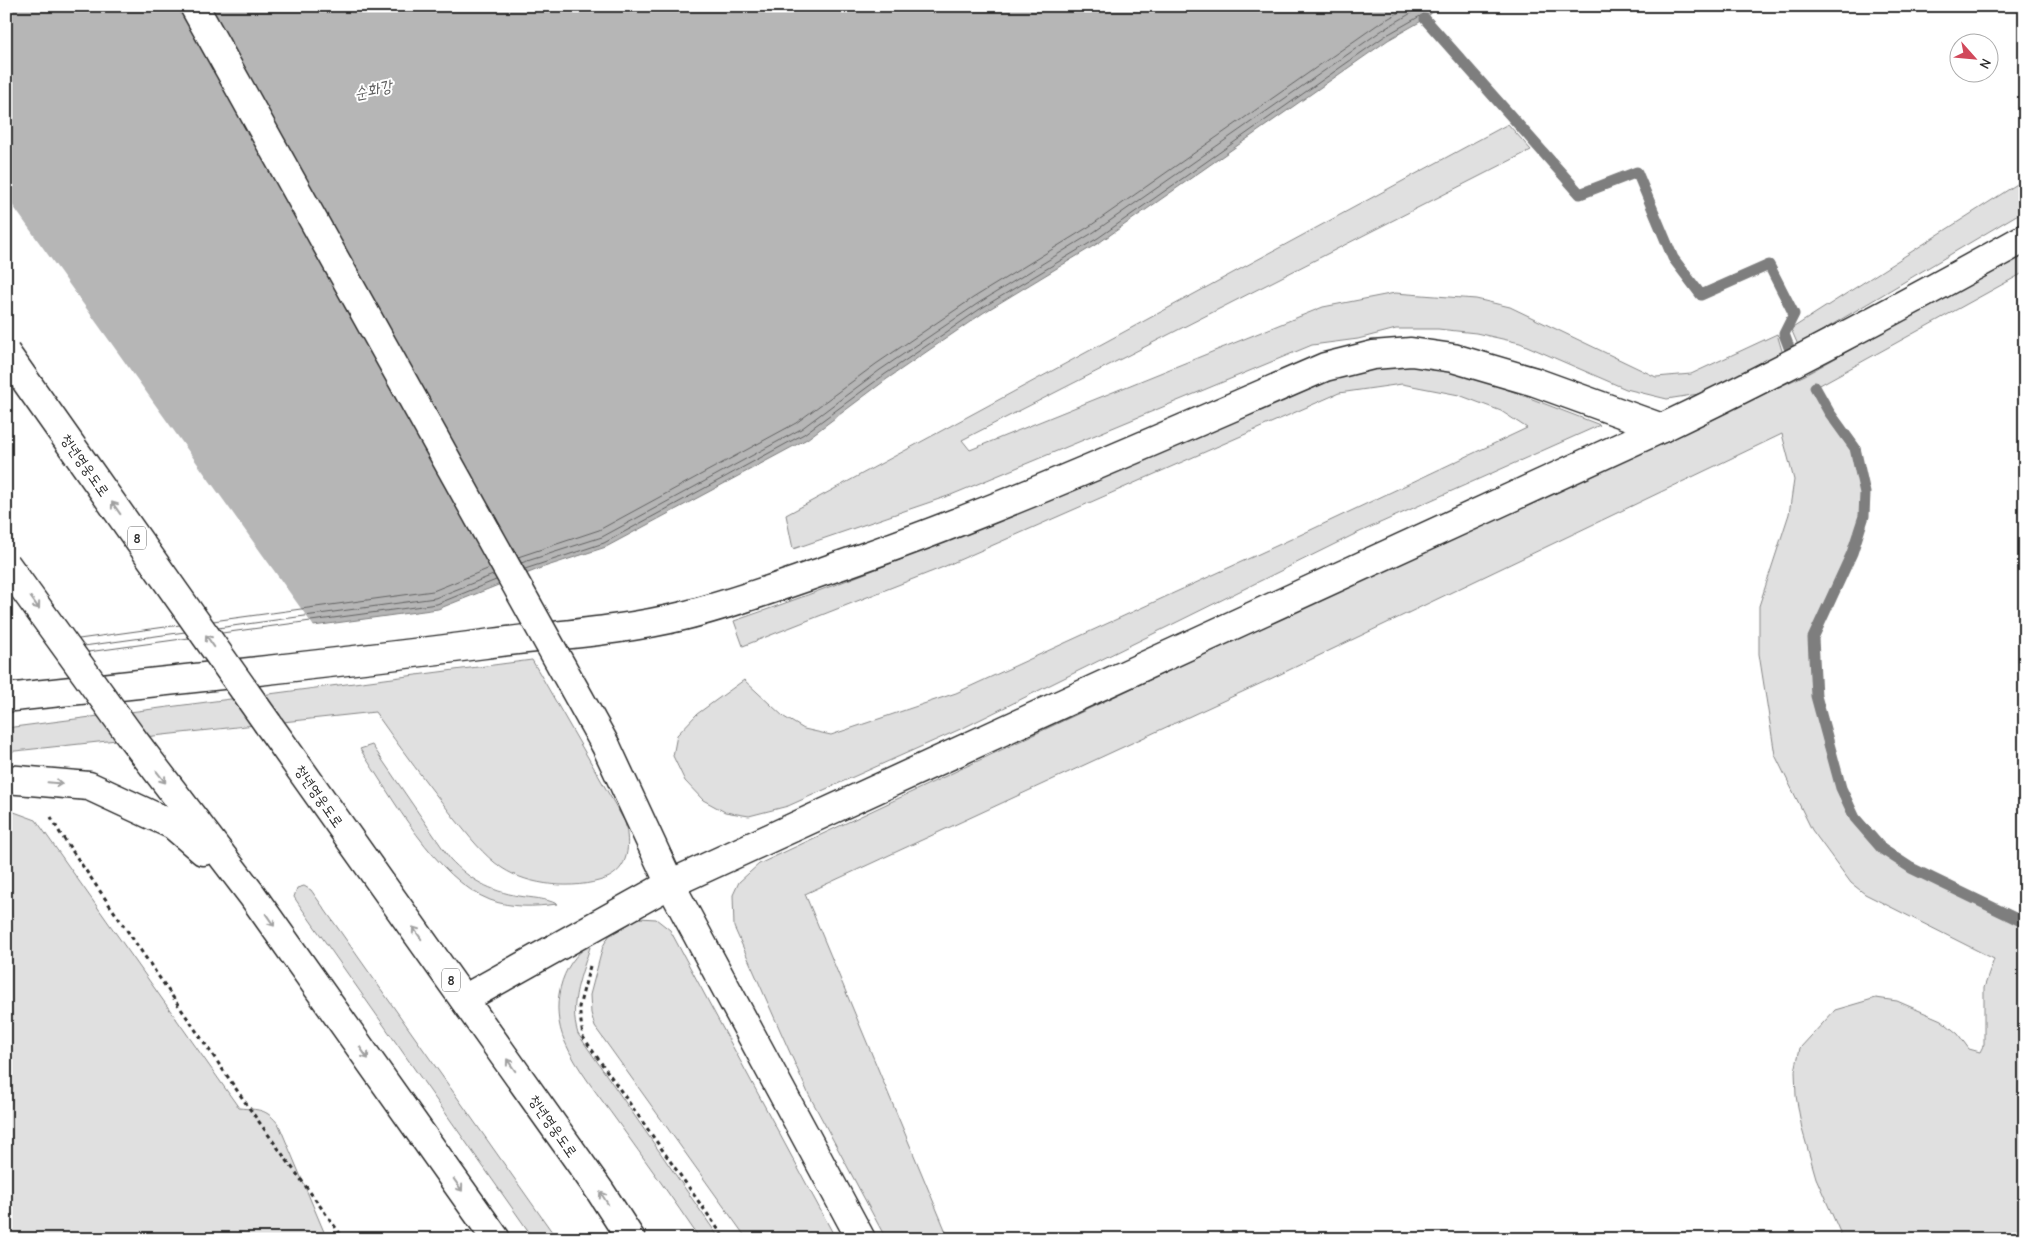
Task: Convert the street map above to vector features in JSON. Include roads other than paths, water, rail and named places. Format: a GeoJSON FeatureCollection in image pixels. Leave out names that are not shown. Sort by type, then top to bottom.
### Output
{"type":"FeatureCollection","features":[{"type":"Feature","properties":{"kind":"main road"},"geometry":{"type":"LineString","coordinates":[[194,6],[606,746],[670,884],[861,1239]]}},
{"type":"Feature","properties":{"kind":"main road"},"geometry":{"type":"LineString","coordinates":[[464,999],[670,884],[1662,428],[1792,365],[1908,304],[2025,238]]}},
{"type":"Feature","properties":{"kind":"main road"},"geometry":{"type":"LineString","coordinates":[[6,698],[354,662],[491,643],[579,635],[683,616],[788,584],[909,541],[1035,491],[1325,367],[1373,355],[1411,352],[1453,358],[1544,385],[1662,428]]}},
{"type":"Feature","properties":{"kind":"main road","name":"청년영웅도로"},"geometry":{"type":"LineString","coordinates":[[6,353],[464,999],[631,1239]]}},
{"type":"Feature","properties":{"kind":"main road"},"geometry":{"type":"LineString","coordinates":[[6,564],[132,738],[252,894],[496,1239]]}},
{"type":"Feature","properties":{"kind":"main road"},"geometry":{"type":"LineString","coordinates":[[19,780],[90,786],[173,825],[252,894]]}},
{"type":"Feature","properties":{"kind":"water","name":"순화강"},"geometry":{"type":"Polygon","coordinates":[[[6,6],[1439,6],[1425,19],[1388,40],[1100,242],[983,313],[887,379],[807,439],[606,547],[541,568],[438,609],[6,668],[6,6]]]}},
{"type":"Feature","properties":{"kind":"waterway"},"geometry":{"type":"LineString","coordinates":[[1425,19],[1580,194],[1637,172],[1673,258],[1701,295],[1769,265],[1794,314],[1784,334],[1790,350]]}},
{"type":"Feature","properties":{"kind":"waterway"},"geometry":{"type":"LineString","coordinates":[[1815,387],[1829,412],[1855,448],[1865,493],[1864,516],[1852,553],[1813,638],[1816,696],[1841,788],[1855,818],[1882,849],[1911,868],[2025,923]]}}]}
